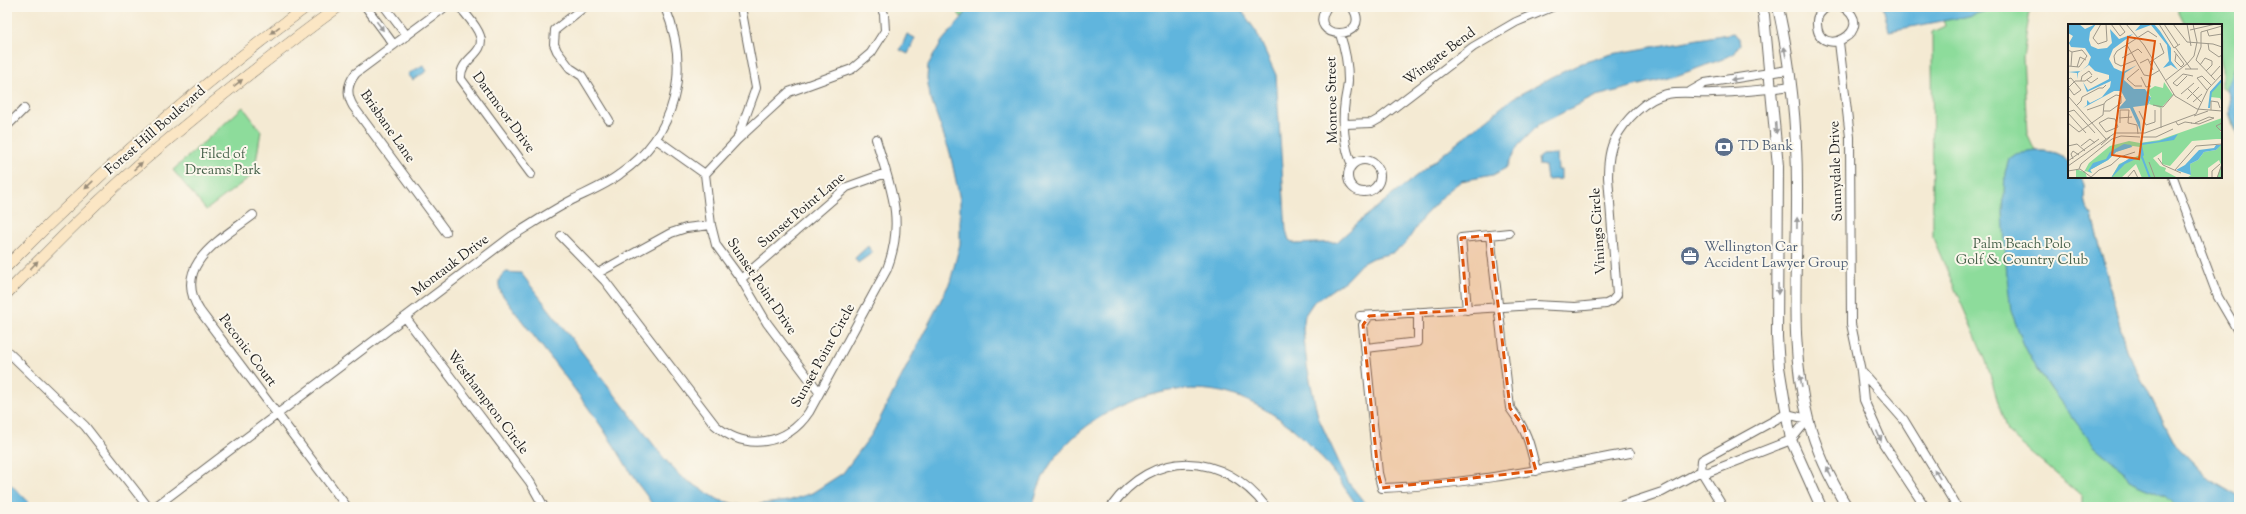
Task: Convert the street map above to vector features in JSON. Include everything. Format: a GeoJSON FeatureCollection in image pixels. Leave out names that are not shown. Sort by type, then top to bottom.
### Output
{"type":"FeatureCollection","features":[{"type":"Feature","properties":{"kind":"main road","name":"Forest Hill Boulevard"},"geometry":{"type":"LineString","coordinates":[[7,266],[48,224],[141,137],[246,51],[306,7]]}},
{"type":"Feature","properties":{"kind":"main road","name":"Forest Hill Boulevard"},"geometry":{"type":"LineString","coordinates":[[7,293],[68,232],[150,155],[254,70],[338,7]]}},
{"type":"Feature","properties":{"kind":"street"},"geometry":{"type":"LineString","coordinates":[[366,7],[394,45]]}},
{"type":"Feature","properties":{"kind":"street"},"geometry":{"type":"LineString","coordinates":[[385,7],[407,36]]}},
{"type":"Feature","properties":{"kind":"street","name":"Brisbane Lane"},"geometry":{"type":"LineString","coordinates":[[446,7],[352,78],[348,85],[349,100],[446,232]]}},
{"type":"Feature","properties":{"kind":"street","name":"Dartmoor Drive"},"geometry":{"type":"LineString","coordinates":[[460,7],[478,31],[481,44],[478,51],[463,66],[461,80],[531,174]]}},
{"type":"Feature","properties":{"kind":"street"},"geometry":{"type":"LineString","coordinates":[[584,7],[555,30],[554,44],[570,68],[582,76],[609,120]]}},
{"type":"Feature","properties":{"kind":"street","name":"Montauk Drive"},"geometry":{"type":"LineString","coordinates":[[155,507],[512,236],[540,218],[619,175],[633,165],[656,139],[671,108],[678,74],[676,40],[665,7]]}},
{"type":"Feature","properties":{"kind":"street"},"geometry":{"type":"LineString","coordinates":[[737,140],[756,88],[740,7]]}},
{"type":"Feature","properties":{"kind":"street"},"geometry":{"type":"LineString","coordinates":[[656,139],[705,174],[737,140],[789,92],[852,69],[872,53],[885,31],[885,19],[882,7]]}},
{"type":"Feature","properties":{"kind":"street"},"geometry":{"type":"LineString","coordinates":[[1327,7],[1323,16],[1326,27],[1330,31],[1340,34],[1350,30],[1354,26],[1356,16],[1352,7]]}},
{"type":"Feature","properties":{"kind":"street","name":"Wingate Bend"},"geometry":{"type":"LineString","coordinates":[[1345,124],[1372,123],[1473,46],[1516,22],[1552,7]]}},
{"type":"Feature","properties":{"kind":"street"},"geometry":{"type":"LineString","coordinates":[[1761,7],[1764,15],[1778,166],[1777,337],[1779,367],[1791,440],[1821,507]]}},
{"type":"Feature","properties":{"kind":"street"},"geometry":{"type":"LineString","coordinates":[[1778,7],[1791,86],[1797,156],[1797,355],[1808,419],[1833,482],[1847,507]]}},
{"type":"Feature","properties":{"kind":"street"},"geometry":{"type":"LineString","coordinates":[[1827,7],[1818,16],[1817,28],[1819,33],[1828,41],[1839,42],[1849,36],[1853,26],[1851,15],[1842,7]]}},
{"type":"Feature","properties":{"kind":"street","name":"Monroe Street"},"geometry":{"type":"LineString","coordinates":[[1340,34],[1346,57],[1348,80],[1345,102],[1345,124],[1347,151],[1352,165],[1349,170],[1348,180],[1354,189],[1365,193],[1375,189],[1381,180],[1381,174],[1376,164],[1367,160],[1361,160],[1352,165]]}},
{"type":"Feature","properties":{"kind":"street","name":"Sunnydale Drive"},"geometry":{"type":"LineString","coordinates":[[1839,42],[1850,138],[1851,324],[1861,371],[1864,400],[1883,443],[1925,507]]}},
{"type":"Feature","properties":{"kind":"street","name":"Vinings Circle"},"geometry":{"type":"LineString","coordinates":[[1691,91],[1705,83],[1788,70]]}},
{"type":"Feature","properties":{"kind":"street","name":"Vinings Circle"},"geometry":{"type":"LineString","coordinates":[[1630,453],[1536,471],[1407,487],[1382,488],[1378,473],[1363,325],[1364,316],[1534,305],[1575,307],[1606,304],[1612,301],[1616,295],[1608,162],[1615,140],[1639,109],[1653,98],[1666,94],[1691,91],[1710,93],[1771,89],[1791,86]]}},
{"type":"Feature","properties":{"kind":"street"},"geometry":{"type":"LineString","coordinates":[[7,126],[24,109]]}},
{"type":"Feature","properties":{"kind":"street","name":"Sunset Point Circle"},"geometry":{"type":"LineString","coordinates":[[561,236],[598,273],[710,420],[727,434],[740,440],[754,442],[769,441],[782,436],[800,424],[820,392],[887,269],[893,255],[897,232],[897,217],[876,139]]}},
{"type":"Feature","properties":{"kind":"street","name":"Sunset Point Lane"},"geometry":{"type":"LineString","coordinates":[[741,279],[847,187],[886,173]]}},
{"type":"Feature","properties":{"kind":"street","name":"Sunset Point Drive"},"geometry":{"type":"LineString","coordinates":[[705,174],[711,225],[716,245],[741,279],[767,323],[820,392]]}},
{"type":"Feature","properties":{"kind":"street"},"geometry":{"type":"LineString","coordinates":[[2172,178],[2218,297],[2239,333]]}},
{"type":"Feature","properties":{"kind":"street","name":"Peconic Court"},"geometry":{"type":"LineString","coordinates":[[253,215],[202,256],[194,269],[192,291],[200,311],[347,507]]}},
{"type":"Feature","properties":{"kind":"street"},"geometry":{"type":"LineString","coordinates":[[598,273],[671,233],[686,228],[711,225]]}},
{"type":"Feature","properties":{"kind":"street"},"geometry":{"type":"LineString","coordinates":[[1467,310],[1461,238],[1509,233]]}},
{"type":"Feature","properties":{"kind":"street"},"geometry":{"type":"LineString","coordinates":[[1490,235],[1510,408],[1524,427],[1531,447],[1536,471]]}},
{"type":"Feature","properties":{"kind":"street"},"geometry":{"type":"LineString","coordinates":[[1366,348],[1418,342],[1418,312]]}},
{"type":"Feature","properties":{"kind":"street","name":"Westhampton Circle"},"geometry":{"type":"LineString","coordinates":[[405,317],[530,482],[544,507]]}},
{"type":"Feature","properties":{"kind":"street"},"geometry":{"type":"LineString","coordinates":[[7,351],[85,426],[148,507]]}},
{"type":"Feature","properties":{"kind":"street","name":"Sunnydale Drive"},"geometry":{"type":"LineString","coordinates":[[1861,371],[1904,420],[1957,507]]}},
{"type":"Feature","properties":{"kind":"street"},"geometry":{"type":"LineString","coordinates":[[1723,507],[1701,471],[1702,460],[1786,414],[1808,419]]}},
{"type":"Feature","properties":{"kind":"street"},"geometry":{"type":"LineString","coordinates":[[1617,507],[1662,492],[1701,471],[1709,472],[1791,440],[1808,419]]}},
{"type":"Feature","properties":{"kind":"street"},"geometry":{"type":"LineString","coordinates":[[1111,507],[1128,486],[1139,478],[1169,466],[1190,464],[1212,467],[1238,478],[1249,487],[1266,507]]}},
{"type":"Feature","properties":{"kind":"highlighted area"},"geometry":{"type":"Polygon","coordinates":[[[1490,235],[1510,408],[1524,427],[1536,471],[1382,488],[1378,473],[1363,325],[1369,316],[1467,310],[1461,238],[1490,235]]]}},
{"type":"Feature","properties":{"kind":"green space"},"geometry":{"type":"Polygon","coordinates":[[[954,7],[974,7],[961,17],[954,7]]]}},
{"type":"Feature","properties":{"kind":"green space","name":"Palm Beach Polo Golf & Country Club"},"geometry":{"type":"Polygon","coordinates":[[[1939,7],[2049,7],[2030,10],[2023,57],[2027,134],[2035,151],[2058,154],[2068,161],[2068,178],[2081,178],[2084,187],[2084,200],[2092,216],[2126,350],[2175,444],[2210,480],[2239,497],[2239,507],[2082,507],[2082,496],[2007,432],[1986,361],[1933,238],[1932,32],[1945,26],[1939,7]]]}},
{"type":"Feature","properties":{"kind":"green space"},"geometry":{"type":"Polygon","coordinates":[[[2176,7],[2239,7],[2239,137],[2232,124],[2230,116],[2230,103],[2227,92],[2222,87],[2222,24],[2184,24],[2176,7]]]}},
{"type":"Feature","properties":{"kind":"green space","name":"Filed of Dreams Park"},"geometry":{"type":"Polygon","coordinates":[[[243,107],[261,131],[254,174],[206,210],[173,170],[243,107]]]}},
{"type":"Feature","properties":{"kind":"water"},"geometry":{"type":"Polygon","coordinates":[[[971,7],[1239,7],[1256,31],[1276,75],[1286,230],[1289,240],[1296,244],[1337,242],[1360,221],[1513,98],[1582,63],[1612,54],[1733,33],[1739,38],[1740,44],[1733,54],[1723,59],[1676,76],[1596,96],[1540,124],[1518,146],[1506,168],[1493,175],[1461,181],[1448,191],[1423,217],[1404,246],[1392,253],[1372,258],[1361,264],[1346,280],[1313,303],[1305,315],[1303,329],[1307,366],[1318,417],[1348,482],[1368,507],[1358,507],[1312,446],[1277,417],[1256,405],[1232,395],[1216,391],[1191,389],[1166,392],[1140,398],[1116,408],[1093,422],[1072,438],[1055,458],[1042,479],[1032,507],[653,507],[587,406],[501,293],[499,279],[505,272],[521,273],[663,457],[680,476],[719,500],[744,506],[788,501],[812,493],[843,473],[872,434],[950,282],[960,244],[960,200],[950,153],[930,97],[927,78],[928,65],[942,41],[971,7]]]}},
{"type":"Feature","properties":{"kind":"water"},"geometry":{"type":"Polygon","coordinates":[[[1883,7],[1999,7],[1969,16],[1889,31],[1883,7]]]}},
{"type":"Feature","properties":{"kind":"water"},"geometry":{"type":"Polygon","coordinates":[[[907,34],[915,38],[908,54],[900,50],[907,34]]]}},
{"type":"Feature","properties":{"kind":"water"},"geometry":{"type":"Polygon","coordinates":[[[2239,60],[2239,137],[2230,116],[2229,97],[2226,90],[2235,64],[2239,60]]]}},
{"type":"Feature","properties":{"kind":"water"},"geometry":{"type":"Polygon","coordinates":[[[423,65],[427,71],[413,80],[408,74],[423,65]]]}},
{"type":"Feature","properties":{"kind":"water"},"geometry":{"type":"Polygon","coordinates":[[[2035,151],[2058,154],[2068,161],[2068,178],[2081,178],[2084,187],[2084,200],[2092,216],[2126,350],[2175,444],[2210,480],[2239,497],[2239,507],[2176,507],[2164,495],[2129,480],[2123,470],[2094,446],[2038,372],[2024,345],[2011,311],[2007,277],[2003,213],[2005,173],[2009,159],[2016,154],[2035,151]]]}},
{"type":"Feature","properties":{"kind":"water"},"geometry":{"type":"Polygon","coordinates":[[[1557,154],[1558,170],[1561,170],[1561,179],[1547,180],[1545,166],[1539,165],[1538,158],[1542,155],[1557,154]]]}},
{"type":"Feature","properties":{"kind":"water"},"geometry":{"type":"Polygon","coordinates":[[[868,246],[872,253],[858,263],[855,258],[868,246]]]}},
{"type":"Feature","properties":{"kind":"water"},"geometry":{"type":"Polygon","coordinates":[[[7,481],[34,507],[7,507],[7,481]]]}},
{"type":"Feature","properties":{"kind":"place","name":"TD Bank"},"geometry":{"type":"Point","coordinates":[1724,147]}},
{"type":"Feature","properties":{"kind":"place","name":"Wellington Car Accident Lawyer Group"},"geometry":{"type":"Point","coordinates":[1690,256]}}]}
